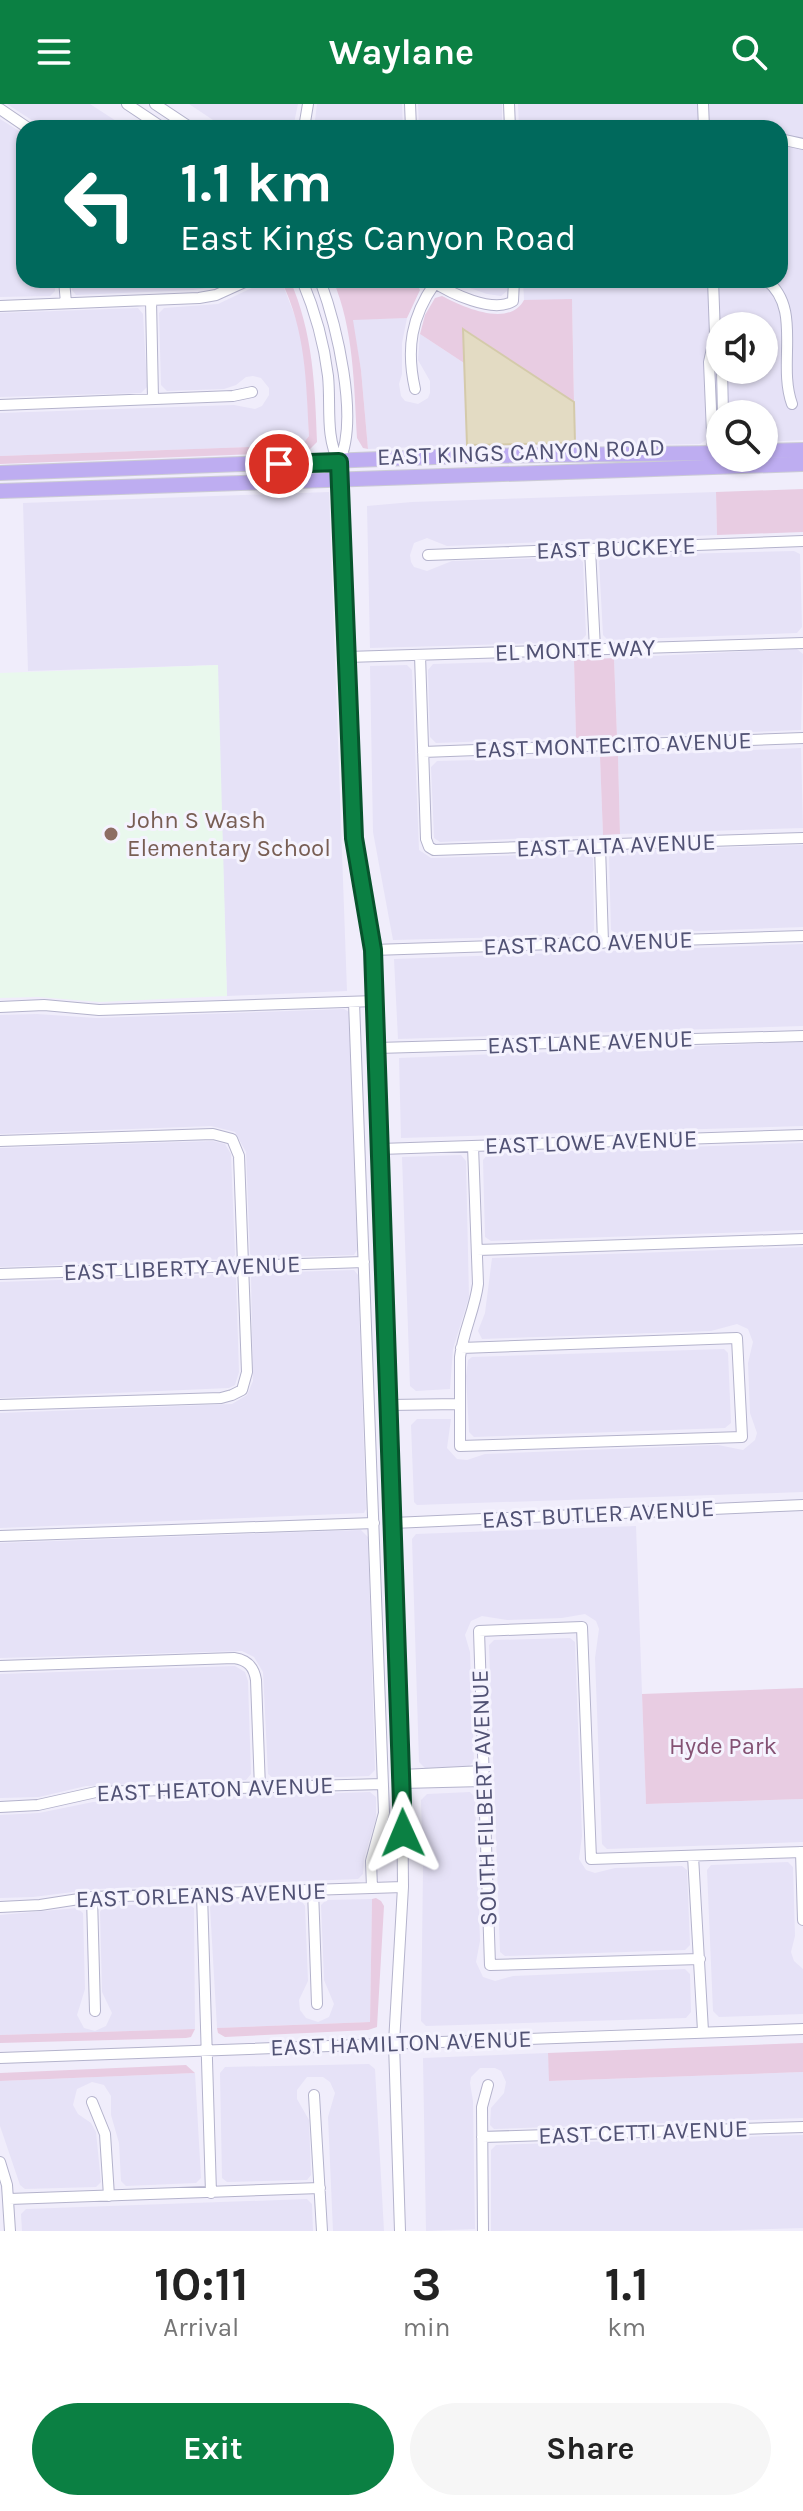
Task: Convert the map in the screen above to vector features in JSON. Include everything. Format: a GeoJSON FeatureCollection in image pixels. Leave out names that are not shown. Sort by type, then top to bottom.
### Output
{"type":"FeatureCollection","features":[{"type":"Feature","properties":{"kind":"main road"},"geometry":{"type":"LineString","coordinates":[[778,451],[803,450]]}},
{"type":"Feature","properties":{"kind":"main road","name":"EAST KINGS CANYON ROAD"},"geometry":{"type":"LineString","coordinates":[[0,473],[462,456],[706,460]]}},
{"type":"Feature","properties":{"kind":"main road","name":"EAST KINGS CANYON ROAD"},"geometry":{"type":"LineString","coordinates":[[0,491],[340,479],[706,461]]}},
{"type":"Feature","properties":{"kind":"main road","name":"EAST KINGS CANYON ROAD"},"geometry":{"type":"LineString","coordinates":[[778,463],[803,464]]}},
{"type":"Feature","properties":{"kind":"street"},"geometry":{"type":"LineString","coordinates":[[127,104],[151,120]]}},
{"type":"Feature","properties":{"kind":"street"},"geometry":{"type":"LineString","coordinates":[[155,104],[179,120]]}},
{"type":"Feature","properties":{"kind":"street"},"geometry":{"type":"LineString","coordinates":[[65,288],[66,303]]}},
{"type":"Feature","properties":{"kind":"street"},"geometry":{"type":"LineString","coordinates":[[0,306],[199,298],[231,288]]}},
{"type":"Feature","properties":{"kind":"street"},"geometry":{"type":"LineString","coordinates":[[304,288],[328,373],[332,449],[339,462],[354,838],[373,950],[402,1779],[403,1887],[394,2043],[400,2231]]}},
{"type":"Feature","properties":{"kind":"street"},"geometry":{"type":"LineString","coordinates":[[323,288],[343,366],[346,448],[339,462]]}},
{"type":"Feature","properties":{"kind":"street"},"geometry":{"type":"LineString","coordinates":[[415,389],[410,355],[412,332],[429,288]]}},
{"type":"Feature","properties":{"kind":"street"},"geometry":{"type":"LineString","coordinates":[[446,288],[478,302],[504,305],[513,301],[514,288]]}},
{"type":"Feature","properties":{"kind":"street"},"geometry":{"type":"LineString","coordinates":[[713,288],[714,312]]}},
{"type":"Feature","properties":{"kind":"street"},"geometry":{"type":"LineString","coordinates":[[775,288],[788,309],[786,375],[792,404]]}},
{"type":"Feature","properties":{"kind":"street"},"geometry":{"type":"LineString","coordinates":[[151,300],[153,399]]}},
{"type":"Feature","properties":{"kind":"street"},"geometry":{"type":"LineString","coordinates":[[0,405],[233,396],[252,392]]}},
{"type":"Feature","properties":{"kind":"street","name":"EAST BUCKEYE"},"geometry":{"type":"LineString","coordinates":[[428,555],[803,541]]}},
{"type":"Feature","properties":{"kind":"street"},"geometry":{"type":"LineString","coordinates":[[590,549],[595,649]]}},
{"type":"Feature","properties":{"kind":"street","name":"EL MONTE WAY"},"geometry":{"type":"LineString","coordinates":[[347,657],[803,643]]}},
{"type":"Feature","properties":{"kind":"street"},"geometry":{"type":"LineString","coordinates":[[420,655],[423,752]]}},
{"type":"Feature","properties":{"kind":"street","name":"EAST MONTECITO AVENUE"},"geometry":{"type":"LineString","coordinates":[[423,752],[803,738]]}},
{"type":"Feature","properties":{"kind":"street","name":"EAST ALTA AVENUE"},"geometry":{"type":"LineString","coordinates":[[423,752],[426,839],[429,847],[441,850],[803,838]]}},
{"type":"Feature","properties":{"kind":"street"},"geometry":{"type":"LineString","coordinates":[[600,846],[603,943]]}},
{"type":"Feature","properties":{"kind":"street","name":"EAST RACO AVENUE"},"geometry":{"type":"LineString","coordinates":[[373,950],[803,936]]}},
{"type":"Feature","properties":{"kind":"street"},"geometry":{"type":"LineString","coordinates":[[0,1007],[44,1005],[99,1010],[375,1001]]}},
{"type":"Feature","properties":{"kind":"street"},"geometry":{"type":"LineString","coordinates":[[354,1002],[384,1819],[371,1861],[372,1888]]}},
{"type":"Feature","properties":{"kind":"street","name":"EAST LANE AVENUE"},"geometry":{"type":"LineString","coordinates":[[377,1048],[803,1036]]}},
{"type":"Feature","properties":{"kind":"street"},"geometry":{"type":"LineString","coordinates":[[0,1141],[213,1134],[232,1139],[239,1156],[247,1372],[242,1390],[221,1398],[0,1405]]}},
{"type":"Feature","properties":{"kind":"street","name":"EAST LOWE AVENUE"},"geometry":{"type":"LineString","coordinates":[[380,1149],[803,1135]]}},
{"type":"Feature","properties":{"kind":"street"},"geometry":{"type":"LineString","coordinates":[[461,1348],[737,1338],[742,1437],[460,1446],[461,1348],[477,1294],[473,1146]]}},
{"type":"Feature","properties":{"kind":"street"},"geometry":{"type":"LineString","coordinates":[[477,1250],[803,1239]]}},
{"type":"Feature","properties":{"kind":"street","name":"EAST LIBERTY AVENUE"},"geometry":{"type":"LineString","coordinates":[[0,1274],[364,1262]]}},
{"type":"Feature","properties":{"kind":"street"},"geometry":{"type":"LineString","coordinates":[[389,1405],[460,1404]]}},
{"type":"Feature","properties":{"kind":"street","name":"EAST BUTLER AVENUE"},"geometry":{"type":"LineString","coordinates":[[393,1523],[803,1505]]}},
{"type":"Feature","properties":{"kind":"street"},"geometry":{"type":"LineString","coordinates":[[0,1536],[374,1523]]}},
{"type":"Feature","properties":{"kind":"street","name":"SOUTH FILBERT AVENUE"},"geometry":{"type":"LineString","coordinates":[[693,1856],[591,1859],[582,1627],[479,1631],[490,1965],[700,1959]]}},
{"type":"Feature","properties":{"kind":"street"},"geometry":{"type":"LineString","coordinates":[[0,1666],[234,1658],[251,1665],[256,1680],[260,1788]]}},
{"type":"Feature","properties":{"kind":"street"},"geometry":{"type":"LineString","coordinates":[[402,1779],[483,1776]]}},
{"type":"Feature","properties":{"kind":"street","name":"EAST HEATON AVENUE"},"geometry":{"type":"LineString","coordinates":[[0,1807],[38,1805],[96,1792],[383,1784]]}},
{"type":"Feature","properties":{"kind":"street"},"geometry":{"type":"LineString","coordinates":[[703,2031],[693,1856],[802,1852],[803,1920]]}},
{"type":"Feature","properties":{"kind":"street","name":"EAST ORLEANS AVENUE"},"geometry":{"type":"LineString","coordinates":[[0,1907],[92,1897],[403,1887]]}},
{"type":"Feature","properties":{"kind":"street"},"geometry":{"type":"LineString","coordinates":[[313,1890],[317,2004]]}},
{"type":"Feature","properties":{"kind":"street"},"geometry":{"type":"LineString","coordinates":[[202,1894],[211,2193]]}},
{"type":"Feature","properties":{"kind":"street"},"geometry":{"type":"LineString","coordinates":[[92,1897],[95,2011]]}},
{"type":"Feature","properties":{"kind":"street","name":"EAST HAMILTON AVENUE"},"geometry":{"type":"LineString","coordinates":[[0,2058],[803,2029]]}},
{"type":"Feature","properties":{"kind":"street"},"geometry":{"type":"LineString","coordinates":[[483,2231],[482,2107],[488,2085]]}},
{"type":"Feature","properties":{"kind":"street"},"geometry":{"type":"LineString","coordinates":[[314,2095],[322,2231]]}},
{"type":"Feature","properties":{"kind":"street"},"geometry":{"type":"LineString","coordinates":[[92,2102],[105,2134],[109,2196]]}},
{"type":"Feature","properties":{"kind":"street","name":"EAST CETTI AVENUE"},"geometry":{"type":"LineString","coordinates":[[482,2137],[803,2127]]}},
{"type":"Feature","properties":{"kind":"street"},"geometry":{"type":"LineString","coordinates":[[0,2162],[9,2199],[10,2231]]}},
{"type":"Feature","properties":{"kind":"street"},"geometry":{"type":"LineString","coordinates":[[9,2199],[320,2188]]}},
{"type":"Feature","properties":{"kind":"shaded area"},"geometry":{"type":"Polygon","coordinates":[[[7,104],[90,104],[115,120],[32,120],[7,104]]]}},
{"type":"Feature","properties":{"kind":"shaded area"},"geometry":{"type":"Polygon","coordinates":[[[189,104],[298,104],[295,120],[213,120],[189,104]]]}},
{"type":"Feature","properties":{"kind":"shaded area"},"geometry":{"type":"Polygon","coordinates":[[[317,104],[402,104],[403,120],[315,120],[317,104]]]}},
{"type":"Feature","properties":{"kind":"shaded area"},"geometry":{"type":"Polygon","coordinates":[[[418,104],[502,104],[502,120],[419,120],[418,104]]]}},
{"type":"Feature","properties":{"kind":"shaded area"},"geometry":{"type":"Polygon","coordinates":[[[518,104],[803,104],[803,440],[778,441],[778,400],[706,400],[706,440],[700,444],[575,443],[572,300],[524,300],[523,288],[788,288],[788,120],[519,120],[518,104]]]}},
{"type":"Feature","properties":{"kind":"shaded area"},"geometry":{"type":"Polygon","coordinates":[[[0,119],[16,129],[16,288],[55,288],[55,291],[50,296],[0,297],[0,119]]]}},
{"type":"Feature","properties":{"kind":"shaded area"},"geometry":{"type":"Polygon","coordinates":[[[72,288],[206,288],[76,295],[72,288]]]}},
{"type":"Feature","properties":{"kind":"shaded area"},"geometry":{"type":"Polygon","coordinates":[[[252,288],[284,288],[301,332],[306,365],[309,436],[302,445],[0,456],[0,413],[234,405],[255,409],[262,406],[269,395],[269,388],[261,378],[253,376],[224,389],[167,391],[161,385],[159,313],[164,308],[218,304],[252,288]]]}},
{"type":"Feature","properties":{"kind":"shaded area"},"geometry":{"type":"Polygon","coordinates":[[[470,288],[507,288],[501,296],[470,288]]]}},
{"type":"Feature","properties":{"kind":"shaded area"},"geometry":{"type":"Polygon","coordinates":[[[138,308],[143,314],[147,387],[141,393],[0,397],[0,313],[138,308]]]}},
{"type":"Feature","properties":{"kind":"shaded area"},"geometry":{"type":"Polygon","coordinates":[[[407,318],[402,343],[401,396],[405,401],[418,404],[430,393],[430,381],[418,360],[420,334],[464,363],[467,445],[368,449],[361,370],[352,319],[407,318]]]}},
{"type":"Feature","properties":{"kind":"shaded area"},"geometry":{"type":"Polygon","coordinates":[[[463,329],[574,402],[575,443],[467,445],[463,329]]]}},
{"type":"Feature","properties":{"kind":"shaded area"},"geometry":{"type":"Polygon","coordinates":[[[329,492],[347,991],[227,996],[217,665],[28,671],[23,503],[329,492]]]}},
{"type":"Feature","properties":{"kind":"shaded area"},"geometry":{"type":"Polygon","coordinates":[[[716,492],[717,535],[447,546],[427,538],[414,543],[411,562],[414,567],[427,571],[452,561],[578,557],[583,562],[586,635],[580,642],[370,648],[367,506],[716,492]]]}},
{"type":"Feature","properties":{"kind":"shaded area"},"geometry":{"type":"Polygon","coordinates":[[[794,551],[800,554],[802,627],[797,633],[608,640],[603,635],[599,561],[605,556],[794,551]]]}},
{"type":"Feature","properties":{"kind":"shaded area"},"geometry":{"type":"Polygon","coordinates":[[[797,649],[803,654],[801,730],[617,737],[614,658],[797,649]]]}},
{"type":"Feature","properties":{"kind":"shaded area"},"geometry":{"type":"Polygon","coordinates":[[[574,660],[576,738],[436,743],[430,737],[428,670],[433,664],[574,660]]]}},
{"type":"Feature","properties":{"kind":"shaded area","name":"John S Wash Elementary School"},"geometry":{"type":"Polygon","coordinates":[[[218,665],[227,996],[100,1002],[38,997],[0,998],[0,673],[218,665]]]}},
{"type":"Feature","properties":{"kind":"shaded area"},"geometry":{"type":"Polygon","coordinates":[[[407,665],[412,670],[419,850],[431,858],[587,853],[593,858],[594,930],[589,935],[393,940],[373,832],[370,666],[407,665]]]}},
{"type":"Feature","properties":{"kind":"shaded area"},"geometry":{"type":"Polygon","coordinates":[[[801,748],[803,828],[620,834],[618,756],[801,748]]]}},
{"type":"Feature","properties":{"kind":"shaded area"},"geometry":{"type":"Polygon","coordinates":[[[600,757],[603,835],[440,842],[434,838],[431,767],[437,761],[600,757]]]}},
{"type":"Feature","properties":{"kind":"shaded area"},"geometry":{"type":"Polygon","coordinates":[[[803,845],[803,927],[618,934],[611,930],[609,857],[614,851],[803,845]]]}},
{"type":"Feature","properties":{"kind":"shaded area"},"geometry":{"type":"Polygon","coordinates":[[[803,944],[803,1026],[398,1039],[394,959],[803,944]]]}},
{"type":"Feature","properties":{"kind":"shaded area"},"geometry":{"type":"Polygon","coordinates":[[[344,1009],[349,1012],[357,1250],[354,1255],[255,1258],[250,1254],[246,1152],[235,1132],[211,1126],[0,1134],[0,1015],[96,1018],[344,1009]]]}},
{"type":"Feature","properties":{"kind":"shaded area"},"geometry":{"type":"Polygon","coordinates":[[[803,1042],[803,1126],[401,1138],[399,1058],[803,1042]]]}},
{"type":"Feature","properties":{"kind":"shaded area"},"geometry":{"type":"Polygon","coordinates":[[[213,1141],[225,1144],[231,1154],[235,1255],[231,1259],[0,1267],[0,1148],[213,1141]]]}},
{"type":"Feature","properties":{"kind":"shaded area"},"geometry":{"type":"Polygon","coordinates":[[[803,1143],[803,1230],[491,1241],[485,1237],[483,1160],[488,1154],[803,1143]]]}},
{"type":"Feature","properties":{"kind":"shaded area"},"geometry":{"type":"Polygon","coordinates":[[[461,1155],[466,1161],[469,1297],[453,1349],[450,1389],[416,1391],[410,1386],[402,1157],[461,1155]]]}},
{"type":"Feature","properties":{"kind":"shaded area"},"geometry":{"type":"Polygon","coordinates":[[[803,1247],[803,1492],[417,1505],[414,1502],[411,1425],[417,1419],[451,1419],[447,1448],[457,1459],[467,1460],[485,1454],[718,1445],[743,1450],[755,1440],[757,1433],[750,1413],[748,1363],[753,1342],[748,1329],[737,1324],[711,1331],[482,1339],[478,1331],[485,1313],[492,1258],[803,1247]]]}},
{"type":"Feature","properties":{"kind":"shaded area"},"geometry":{"type":"Polygon","coordinates":[[[354,1270],[358,1275],[364,1513],[0,1528],[0,1413],[232,1404],[247,1395],[253,1381],[251,1277],[256,1273],[354,1270]]]}},
{"type":"Feature","properties":{"kind":"shaded area"},"geometry":{"type":"Polygon","coordinates":[[[231,1274],[236,1278],[239,1372],[235,1385],[229,1388],[0,1398],[0,1282],[231,1274]]]}},
{"type":"Feature","properties":{"kind":"shaded area"},"geometry":{"type":"Polygon","coordinates":[[[724,1349],[728,1353],[731,1423],[725,1428],[474,1437],[469,1432],[466,1376],[468,1360],[472,1357],[724,1349]]]}},
{"type":"Feature","properties":{"kind":"shaded area"},"geometry":{"type":"Polygon","coordinates":[[[636,1526],[646,1804],[803,1799],[803,1842],[607,1849],[602,1844],[595,1658],[599,1629],[596,1621],[585,1614],[507,1620],[482,1616],[471,1621],[465,1635],[470,1652],[474,1761],[469,1766],[425,1768],[419,1762],[412,1539],[416,1534],[636,1526]]]}},
{"type":"Feature","properties":{"kind":"shaded area"},"geometry":{"type":"Polygon","coordinates":[[[361,1530],[368,1537],[375,1770],[369,1776],[274,1779],[268,1774],[263,1672],[254,1657],[242,1651],[0,1658],[0,1543],[361,1530]]]}},
{"type":"Feature","properties":{"kind":"shaded area"},"geometry":{"type":"Polygon","coordinates":[[[570,1638],[575,1642],[582,1836],[579,1859],[586,1870],[595,1873],[615,1868],[682,1866],[687,1870],[690,1945],[685,1950],[505,1956],[500,1952],[489,1645],[494,1640],[570,1638]]]}},
{"type":"Feature","properties":{"kind":"shaded area"},"geometry":{"type":"Polygon","coordinates":[[[235,1666],[245,1672],[248,1681],[251,1774],[246,1780],[86,1786],[39,1797],[0,1798],[0,1674],[235,1666]]]}},
{"type":"Feature","properties":{"kind":"shaded area"},"geometry":{"type":"Polygon","coordinates":[[[370,1792],[376,1797],[376,1818],[364,1859],[363,1874],[358,1879],[97,1889],[0,1898],[0,1815],[39,1813],[93,1802],[370,1792]]]}},
{"type":"Feature","properties":{"kind":"shaded area"},"geometry":{"type":"Polygon","coordinates":[[[470,1792],[475,1797],[480,1941],[476,1962],[483,1977],[495,1981],[513,1976],[685,1969],[690,1974],[691,2012],[686,2018],[426,2026],[421,2021],[421,1800],[427,1794],[470,1792]]]}},
{"type":"Feature","properties":{"kind":"shaded area"},"geometry":{"type":"Polygon","coordinates":[[[788,1862],[793,1867],[795,1936],[791,1952],[794,1961],[803,1969],[803,2014],[719,2017],[713,2011],[707,1870],[711,1865],[788,1862]]]}},
{"type":"Feature","properties":{"kind":"shaded area"},"geometry":{"type":"Polygon","coordinates":[[[372,1899],[370,2022],[217,2028],[210,1907],[215,1902],[301,1900],[305,1906],[308,1981],[299,2000],[300,2010],[306,2018],[318,2022],[329,2017],[334,2004],[324,1980],[321,1905],[326,1900],[372,1899]]]}},
{"type":"Feature","properties":{"kind":"shaded area"},"geometry":{"type":"Polygon","coordinates":[[[187,1903],[194,1908],[195,2029],[0,2035],[0,1915],[77,1908],[83,1913],[85,1989],[77,2015],[84,2028],[95,2031],[106,2026],[112,2013],[102,1992],[100,1912],[104,1906],[187,1903]]]}},
{"type":"Feature","properties":{"kind":"shaded area"},"geometry":{"type":"Polygon","coordinates":[[[548,2053],[550,2081],[803,2072],[803,2118],[494,2129],[490,2125],[491,2108],[504,2093],[506,2082],[501,2071],[480,2068],[471,2077],[470,2083],[475,2229],[426,2231],[423,2058],[548,2053]]]}},
{"type":"Feature","properties":{"kind":"shaded area"},"geometry":{"type":"Polygon","coordinates":[[[369,2064],[375,2069],[384,2231],[333,2231],[328,2117],[335,2093],[330,2082],[323,2077],[307,2077],[297,2090],[297,2099],[309,2120],[311,2175],[307,2180],[227,2182],[222,2178],[220,2073],[225,2067],[369,2064]]]}},
{"type":"Feature","properties":{"kind":"shaded area"},"geometry":{"type":"Polygon","coordinates":[[[195,2073],[201,2178],[196,2183],[126,2186],[121,2181],[119,2143],[111,2115],[111,2096],[104,2085],[92,2082],[77,2089],[73,2105],[96,2132],[101,2182],[96,2187],[25,2189],[20,2185],[0,2126],[0,2081],[195,2073]]]}},
{"type":"Feature","properties":{"kind":"shaded area"},"geometry":{"type":"Polygon","coordinates":[[[803,2135],[803,2228],[491,2231],[491,2150],[496,2145],[803,2135]]]}},
{"type":"Feature","properties":{"kind":"shaded area"},"geometry":{"type":"Polygon","coordinates":[[[307,2199],[312,2204],[313,2231],[22,2231],[21,2214],[26,2209],[307,2199]]]}},
{"type":"Feature","properties":{"kind":"green space"},"geometry":{"type":"Polygon","coordinates":[[[284,288],[293,288],[298,300],[311,360],[317,442],[307,452],[0,464],[0,456],[302,445],[309,436],[307,395],[300,337],[284,288]]]}},
{"type":"Feature","properties":{"kind":"green space"},"geometry":{"type":"Polygon","coordinates":[[[336,288],[420,290],[407,318],[353,320],[368,449],[363,448],[357,438],[354,378],[336,288]]]}},
{"type":"Feature","properties":{"kind":"green space"},"geometry":{"type":"Polygon","coordinates":[[[442,296],[485,313],[497,314],[508,313],[524,300],[572,299],[574,402],[464,329],[464,363],[420,334],[425,315],[435,298],[442,296]]]}},
{"type":"Feature","properties":{"kind":"green space"},"geometry":{"type":"Polygon","coordinates":[[[803,489],[803,532],[717,535],[716,492],[803,489]]]}},
{"type":"Feature","properties":{"kind":"green space"},"geometry":{"type":"Polygon","coordinates":[[[614,658],[617,737],[576,738],[574,660],[614,658]]]}},
{"type":"Feature","properties":{"kind":"green space"},"geometry":{"type":"Polygon","coordinates":[[[618,756],[620,834],[603,835],[600,757],[618,756]]]}},
{"type":"Feature","properties":{"kind":"green space","name":"Hyde Park"},"geometry":{"type":"Polygon","coordinates":[[[803,1688],[803,1799],[646,1804],[642,1694],[803,1688]]]}},
{"type":"Feature","properties":{"kind":"green space"},"geometry":{"type":"Polygon","coordinates":[[[376,1898],[384,1906],[377,2027],[368,2030],[225,2037],[218,2033],[217,2028],[370,2022],[372,1899],[376,1898]]]}},
{"type":"Feature","properties":{"kind":"green space"},"geometry":{"type":"Polygon","coordinates":[[[195,2029],[191,2037],[186,2038],[0,2043],[0,2035],[195,2029]]]}},
{"type":"Feature","properties":{"kind":"green space"},"geometry":{"type":"Polygon","coordinates":[[[803,2043],[803,2072],[549,2081],[548,2053],[803,2043]]]}},
{"type":"Feature","properties":{"kind":"green space"},"geometry":{"type":"Polygon","coordinates":[[[186,2065],[195,2073],[0,2081],[0,2073],[186,2065]]]}},
{"type":"Feature","properties":{"kind":"place","name":"John S Wash Elementary School"},"geometry":{"type":"Point","coordinates":[111,834]}},
{"type":"Feature","properties":{"kind":"route"},"geometry":{"type":"LineString","coordinates":[[279,464],[339,462],[354,838],[373,950],[403,1833]]}}]}
